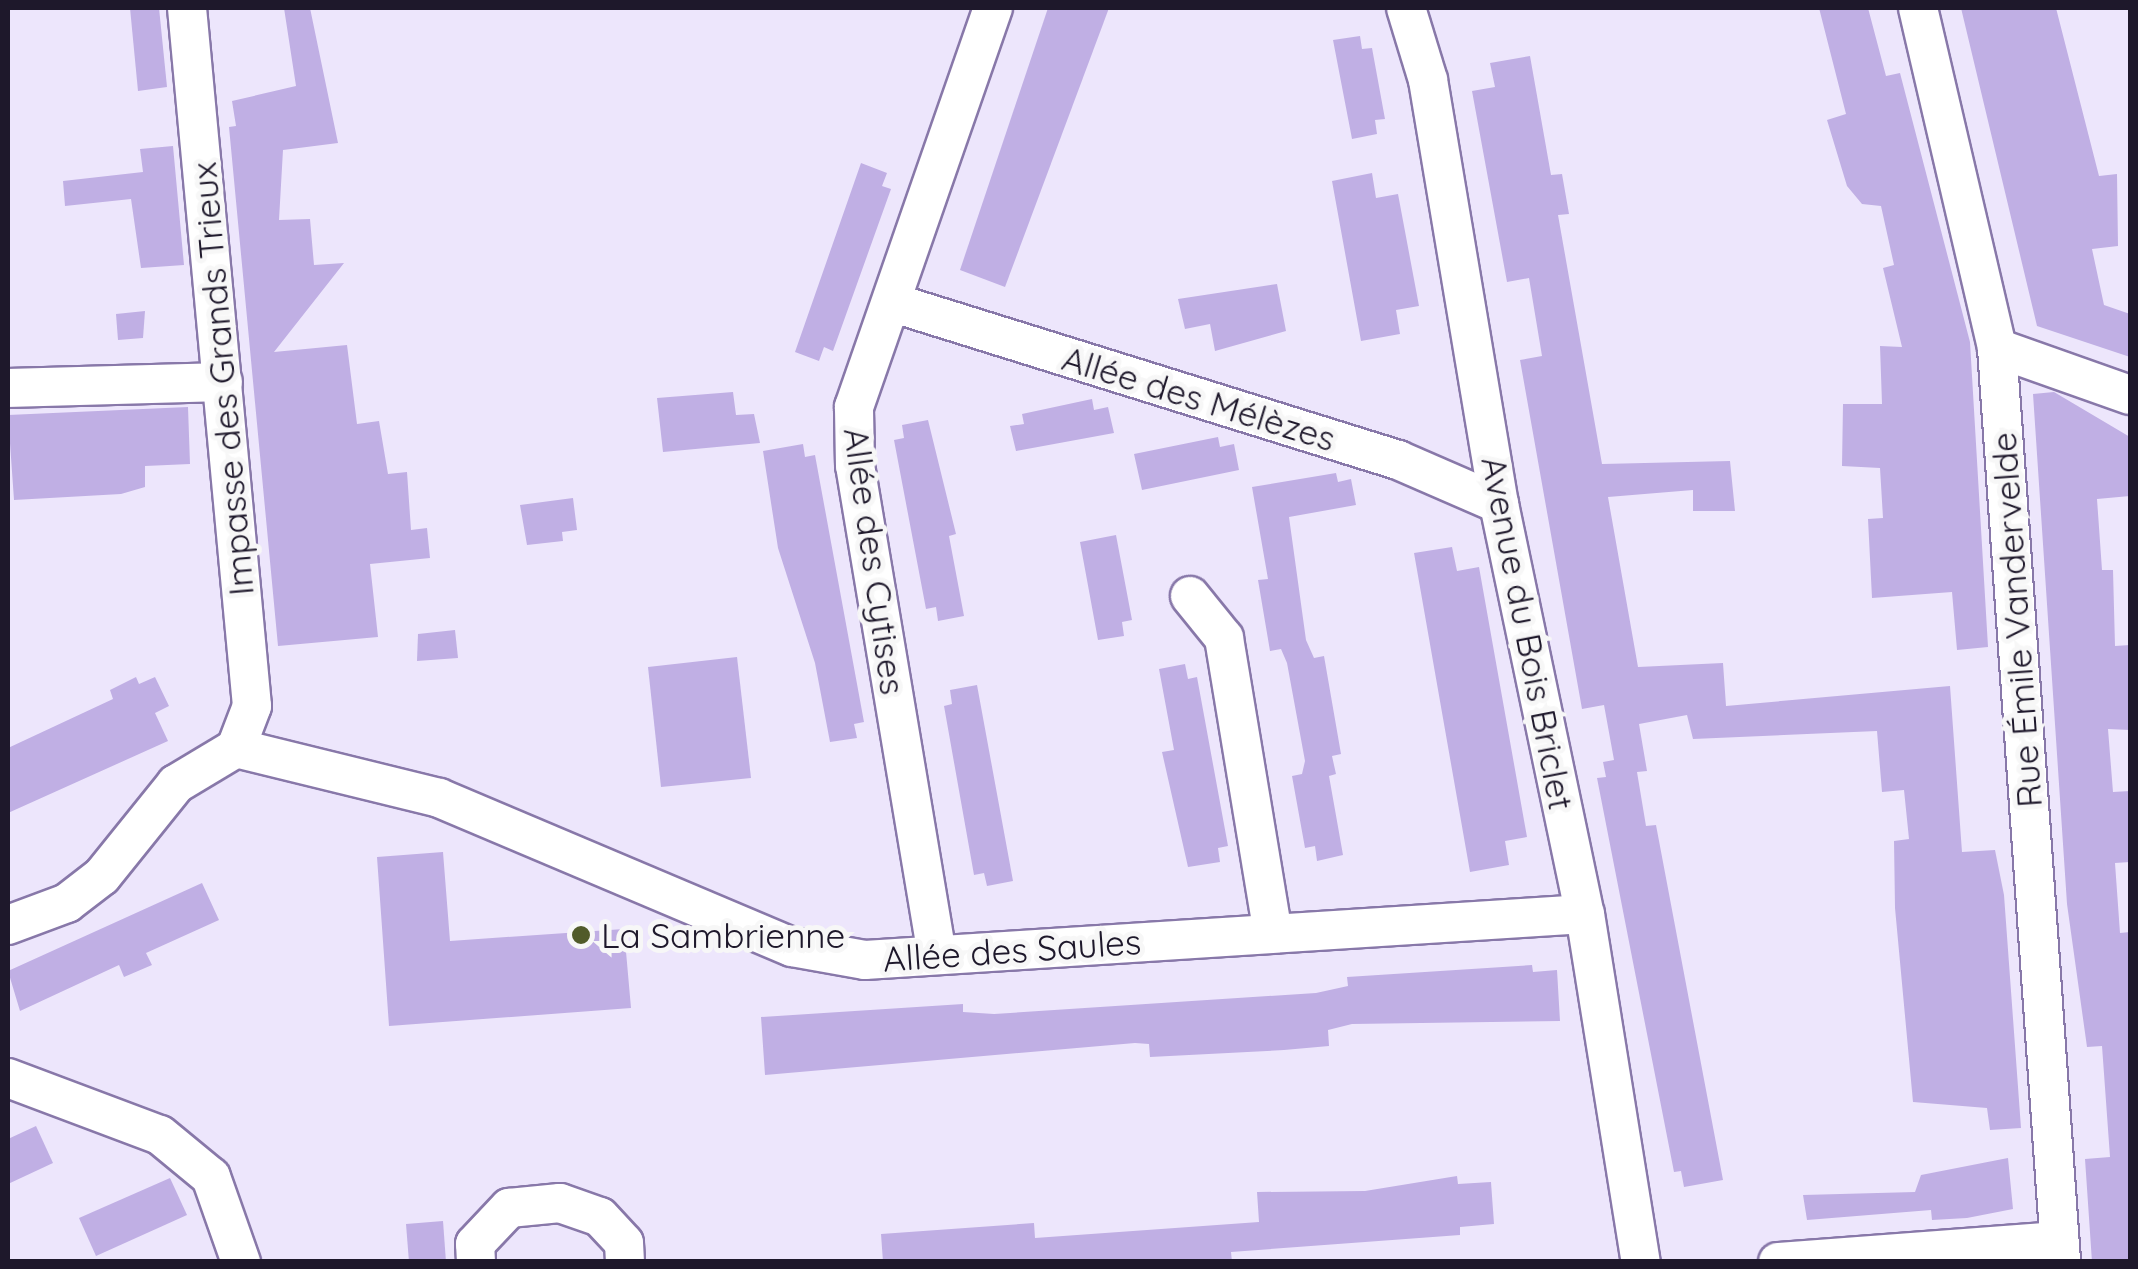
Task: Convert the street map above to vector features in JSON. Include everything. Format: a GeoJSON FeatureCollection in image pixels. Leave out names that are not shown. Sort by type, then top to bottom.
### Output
{"type":"FeatureCollection","features":[{"type":"Feature","properties":{"kind":"street","name":"Impasse des Grands Trieux"},"geometry":{"type":"LineString","coordinates":[[187,8],[252,706],[236,748]]}},
{"type":"Feature","properties":{"kind":"street","name":"Allée des Cytises"},"geometry":{"type":"LineString","coordinates":[[937,955],[855,466],[854,407],[894,303],[993,8]]}},
{"type":"Feature","properties":{"kind":"street","name":"Avenue du Bois Briclet"},"geometry":{"type":"LineString","coordinates":[[1406,8],[1428,80],[1500,504],[1585,914],[1641,1262]]}},
{"type":"Feature","properties":{"kind":"street","name":"Rue Émile Vandervelde"},"geometry":{"type":"LineString","coordinates":[[1918,8],[1997,348],[2060,1251]]}},
{"type":"Feature","properties":{"kind":"street","name":"Allée des Mélèzes"},"geometry":{"type":"LineString","coordinates":[[894,303],[1398,460],[1500,504]]}},
{"type":"Feature","properties":{"kind":"street"},"geometry":{"type":"LineString","coordinates":[[1997,348],[2130,395]]}},
{"type":"Feature","properties":{"kind":"street"},"geometry":{"type":"LineString","coordinates":[[8,388],[222,382]]}},
{"type":"Feature","properties":{"kind":"street"},"geometry":{"type":"LineString","coordinates":[[1190,596],[1224,638],[1273,932]]}},
{"type":"Feature","properties":{"kind":"street"},"geometry":{"type":"LineString","coordinates":[[8,925],[79,894],[176,784],[236,748]]}},
{"type":"Feature","properties":{"kind":"street","name":"Allée des Saules"},"geometry":{"type":"LineString","coordinates":[[236,748],[439,798],[792,947],[864,960],[1585,914]]}},
{"type":"Feature","properties":{"kind":"street"},"geometry":{"type":"LineString","coordinates":[[8,1078],[160,1135],[211,1177],[242,1262]]}},
{"type":"Feature","properties":{"kind":"street"},"geometry":{"type":"LineString","coordinates":[[476,1262],[475,1244],[509,1208],[560,1203],[600,1217],[624,1244],[625,1262]]}},
{"type":"Feature","properties":{"kind":"street"},"geometry":{"type":"LineString","coordinates":[[1778,1262],[2060,1251]]}},
{"type":"Feature","properties":{"kind":"building"},"geometry":{"type":"Polygon","coordinates":[[[130,8],[159,8],[167,87],[138,91],[130,8]]]}},
{"type":"Feature","properties":{"kind":"building"},"geometry":{"type":"Polygon","coordinates":[[[284,8],[310,8],[338,143],[283,150],[279,220],[310,219],[314,265],[344,263],[274,352],[347,345],[357,424],[379,421],[388,474],[407,472],[411,530],[427,528],[430,558],[370,564],[378,637],[278,646],[229,127],[236,126],[232,101],[296,86],[284,8]]]}},
{"type":"Feature","properties":{"kind":"building"},"geometry":{"type":"Polygon","coordinates":[[[1048,8],[1109,8],[1005,287],[960,270],[1048,8]]]}},
{"type":"Feature","properties":{"kind":"building"},"geometry":{"type":"Polygon","coordinates":[[[1819,8],[1868,8],[1886,76],[1900,73],[1970,342],[1988,647],[1957,650],[1952,592],[1872,598],[1868,519],[1883,518],[1880,468],[1842,466],[1843,404],[1882,404],[1880,346],[1902,347],[1883,268],[1894,265],[1881,206],[1862,204],[1847,186],[1827,120],[1846,114],[1819,8]]]}},
{"type":"Feature","properties":{"kind":"building"},"geometry":{"type":"Polygon","coordinates":[[[1961,8],[2056,8],[2099,176],[2117,174],[2118,246],[2092,249],[2104,305],[2130,314],[2130,357],[2037,326],[1961,8]]]}},
{"type":"Feature","properties":{"kind":"building"},"geometry":{"type":"Polygon","coordinates":[[[1360,36],[1362,49],[1372,48],[1385,119],[1375,120],[1377,134],[1352,139],[1333,40],[1360,36]]]}},
{"type":"Feature","properties":{"kind":"building"},"geometry":{"type":"Polygon","coordinates":[[[1530,56],[1551,175],[1562,174],[1569,214],[1558,215],[1602,464],[1730,461],[1735,511],[1693,511],[1693,490],[1608,497],[1638,667],[1723,663],[1726,706],[1950,686],[1962,852],[1995,850],[2004,895],[2021,1128],[1990,1130],[1987,1108],[1913,1102],[1895,908],[1894,841],[1909,839],[1904,790],[1882,792],[1877,731],[1693,739],[1687,715],[1639,724],[1647,771],[1637,772],[1646,826],[1656,825],[1723,1180],[1684,1187],[1681,1171],[1674,1172],[1597,778],[1606,777],[1603,762],[1614,760],[1604,705],[1582,709],[1520,360],[1542,356],[1529,278],[1507,282],[1472,91],[1495,87],[1490,63],[1530,56]]]}},
{"type":"Feature","properties":{"kind":"building"},"geometry":{"type":"Polygon","coordinates":[[[173,146],[184,265],[141,268],[131,199],[65,206],[63,181],[143,172],[140,149],[173,146]]]}},
{"type":"Feature","properties":{"kind":"building"},"geometry":{"type":"Polygon","coordinates":[[[861,163],[887,173],[882,186],[891,189],[833,351],[824,347],[819,361],[795,352],[861,163]]]}},
{"type":"Feature","properties":{"kind":"building"},"geometry":{"type":"Polygon","coordinates":[[[1372,173],[1376,198],[1398,194],[1419,306],[1396,310],[1400,334],[1361,341],[1332,181],[1372,173]]]}},
{"type":"Feature","properties":{"kind":"building"},"geometry":{"type":"Polygon","coordinates":[[[1277,284],[1286,331],[1215,351],[1210,324],[1185,329],[1178,299],[1277,284]]]}},
{"type":"Feature","properties":{"kind":"building"},"geometry":{"type":"Polygon","coordinates":[[[145,311],[143,338],[118,340],[116,314],[145,311]]]}},
{"type":"Feature","properties":{"kind":"building"},"geometry":{"type":"Polygon","coordinates":[[[733,392],[736,415],[754,414],[760,443],[663,452],[657,398],[733,392]]]}},
{"type":"Feature","properties":{"kind":"building"},"geometry":{"type":"Polygon","coordinates":[[[2054,392],[2130,437],[2130,496],[2097,499],[2102,570],[2113,570],[2115,646],[2130,645],[2130,730],[2108,729],[2113,792],[2130,791],[2130,862],[2115,863],[2120,933],[2130,932],[2130,1262],[2092,1262],[2085,1159],[2110,1157],[2102,1046],[2087,1047],[2067,904],[2033,394],[2054,392]]]}},
{"type":"Feature","properties":{"kind":"building"},"geometry":{"type":"Polygon","coordinates":[[[1092,399],[1094,410],[1108,407],[1114,433],[1016,451],[1010,426],[1024,424],[1022,414],[1092,399]]]}},
{"type":"Feature","properties":{"kind":"building"},"geometry":{"type":"Polygon","coordinates":[[[188,407],[190,464],[145,466],[145,487],[121,494],[14,500],[8,415],[188,407]]]}},
{"type":"Feature","properties":{"kind":"building"},"geometry":{"type":"Polygon","coordinates":[[[928,420],[956,534],[949,536],[964,616],[938,621],[936,607],[926,609],[894,440],[904,438],[902,425],[928,420]]]}},
{"type":"Feature","properties":{"kind":"building"},"geometry":{"type":"Polygon","coordinates":[[[1218,437],[1220,447],[1234,444],[1239,470],[1142,490],[1134,454],[1218,437]]]}},
{"type":"Feature","properties":{"kind":"building"},"geometry":{"type":"Polygon","coordinates":[[[803,444],[805,457],[815,455],[864,722],[854,724],[857,738],[830,742],[815,663],[778,548],[763,451],[803,444]]]}},
{"type":"Feature","properties":{"kind":"building"},"geometry":{"type":"Polygon","coordinates":[[[1336,473],[1338,482],[1351,479],[1356,505],[1289,517],[1306,640],[1314,658],[1324,656],[1341,754],[1332,756],[1336,774],[1329,776],[1343,855],[1317,861],[1315,846],[1305,848],[1292,776],[1302,774],[1305,761],[1287,663],[1281,649],[1270,651],[1258,580],[1268,579],[1252,487],[1336,473]]]}},
{"type":"Feature","properties":{"kind":"building"},"geometry":{"type":"Polygon","coordinates":[[[573,498],[577,530],[562,532],[563,541],[527,545],[520,505],[573,498]]]}},
{"type":"Feature","properties":{"kind":"building"},"geometry":{"type":"Polygon","coordinates":[[[1116,535],[1132,620],[1122,622],[1124,636],[1098,640],[1080,542],[1116,535]]]}},
{"type":"Feature","properties":{"kind":"building"},"geometry":{"type":"Polygon","coordinates":[[[1452,547],[1457,571],[1479,567],[1527,837],[1505,841],[1509,865],[1470,872],[1414,553],[1452,547]]]}},
{"type":"Feature","properties":{"kind":"building"},"geometry":{"type":"Polygon","coordinates":[[[455,630],[458,658],[417,661],[418,634],[455,630]]]}},
{"type":"Feature","properties":{"kind":"building"},"geometry":{"type":"Polygon","coordinates":[[[737,657],[751,778],[661,787],[648,667],[737,657]]]}},
{"type":"Feature","properties":{"kind":"building"},"geometry":{"type":"Polygon","coordinates":[[[1185,664],[1188,679],[1197,677],[1228,846],[1218,848],[1220,862],[1188,867],[1162,752],[1174,750],[1159,669],[1185,664]]]}},
{"type":"Feature","properties":{"kind":"building"},"geometry":{"type":"Polygon","coordinates":[[[136,677],[139,684],[155,677],[169,706],[155,713],[168,741],[8,813],[8,748],[113,699],[110,690],[136,677]]]}},
{"type":"Feature","properties":{"kind":"building"},"geometry":{"type":"Polygon","coordinates":[[[977,685],[1013,881],[987,886],[984,873],[974,875],[944,706],[952,704],[950,690],[977,685]]]}},
{"type":"Feature","properties":{"kind":"building","name":"La Sambrienne"},"geometry":{"type":"Polygon","coordinates":[[[443,852],[450,941],[624,929],[631,1008],[389,1026],[377,857],[443,852]]]}},
{"type":"Feature","properties":{"kind":"building"},"geometry":{"type":"Polygon","coordinates":[[[202,883],[219,920],[146,953],[152,965],[124,977],[119,965],[20,1011],[8,971],[202,883]]]}},
{"type":"Feature","properties":{"kind":"building"},"geometry":{"type":"Polygon","coordinates":[[[1532,965],[1533,972],[1557,970],[1560,1021],[1352,1024],[1328,1030],[1329,1046],[1284,1050],[1150,1057],[1149,1044],[1135,1043],[765,1075],[761,1017],[963,1004],[963,1012],[994,1014],[1316,993],[1348,986],[1347,977],[1532,965]]]}},
{"type":"Feature","properties":{"kind":"building"},"geometry":{"type":"Polygon","coordinates":[[[36,1126],[53,1163],[8,1184],[8,1139],[36,1126]]]}},
{"type":"Feature","properties":{"kind":"building"},"geometry":{"type":"Polygon","coordinates":[[[2008,1158],[2013,1209],[1932,1220],[1931,1210],[1807,1220],[1803,1195],[1915,1192],[1921,1175],[2008,1158]]]}},
{"type":"Feature","properties":{"kind":"building"},"geometry":{"type":"Polygon","coordinates":[[[1457,1176],[1458,1184],[1491,1182],[1494,1224],[1460,1227],[1460,1235],[1231,1252],[1232,1262],[883,1262],[881,1234],[1034,1223],[1035,1238],[1259,1222],[1257,1192],[1365,1191],[1457,1176]]]}},
{"type":"Feature","properties":{"kind":"building"},"geometry":{"type":"Polygon","coordinates":[[[170,1178],[187,1215],[96,1256],[79,1218],[170,1178]]]}},
{"type":"Feature","properties":{"kind":"building"},"geometry":{"type":"Polygon","coordinates":[[[443,1221],[446,1262],[409,1262],[406,1224],[443,1221]]]}},
{"type":"Feature","properties":{"kind":"place","name":"La Sambrienne"},"geometry":{"type":"Point","coordinates":[581,935]}}]}
